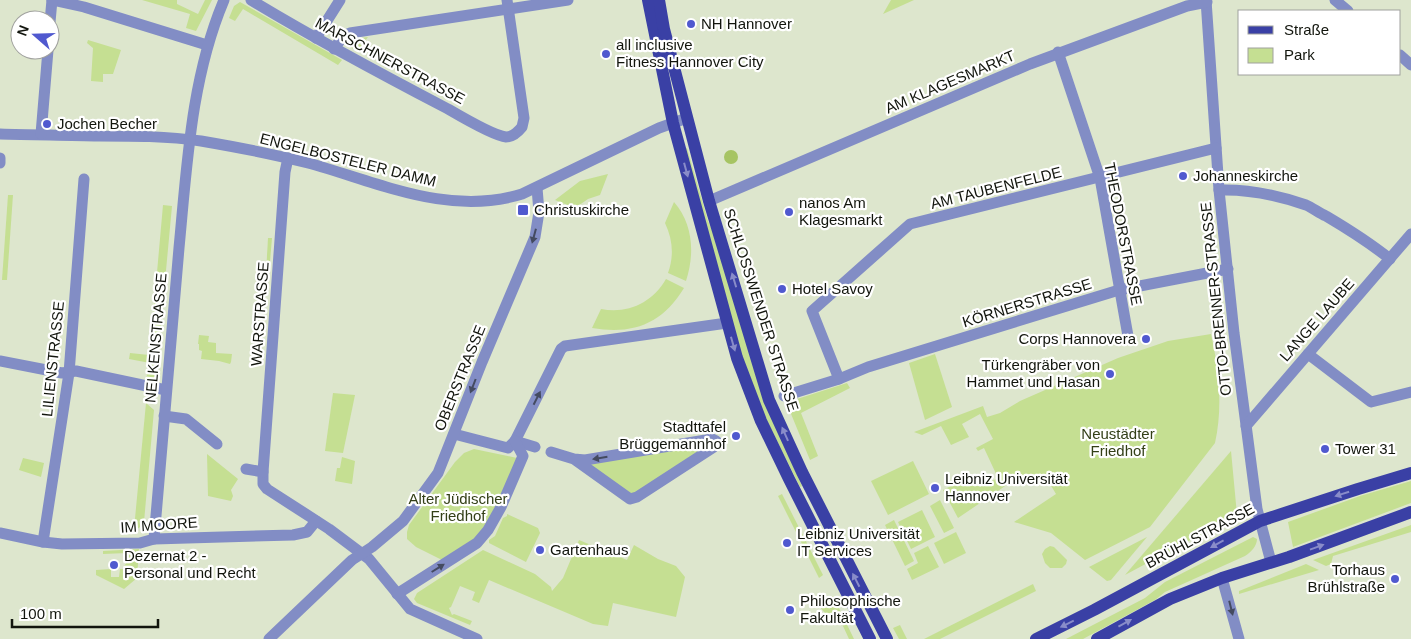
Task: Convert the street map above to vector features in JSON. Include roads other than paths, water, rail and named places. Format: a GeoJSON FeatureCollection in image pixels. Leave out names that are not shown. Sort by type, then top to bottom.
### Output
{"type":"FeatureCollection","features":[{"type":"Feature","properties":{"kind":"main road","name":"SCHLOSSWENDER STRASSE"},"geometry":{"type":"LineString","coordinates":[[648,0],[673,123],[737,358],[761,421],[870,639]]}},
{"type":"Feature","properties":{"kind":"main road","name":"SCHLOSSWENDER STRASSE"},"geometry":{"type":"LineString","coordinates":[[659,0],[664,29],[709,201],[770,400],[802,472],[887,639]]}},
{"type":"Feature","properties":{"kind":"main road","name":"BRÜHLSTRASSE"},"geometry":{"type":"LineString","coordinates":[[1039,638],[1260,522],[1411,473]]}},
{"type":"Feature","properties":{"kind":"main road"},"geometry":{"type":"LineString","coordinates":[[1097,639],[1153,607],[1222,578],[1411,512]]}},
{"type":"Feature","properties":{"kind":"street"},"geometry":{"type":"LineString","coordinates":[[52,0],[89,9],[208,45]]}},
{"type":"Feature","properties":{"kind":"street","name":"NELKENSTRASSE"},"geometry":{"type":"LineString","coordinates":[[154,539],[189,139],[208,45],[224,0]]}},
{"type":"Feature","properties":{"kind":"street","name":"MARSCHNERSTRASSE"},"geometry":{"type":"LineString","coordinates":[[251,0],[334,49],[507,137],[522,128],[524,118],[508,5]]}},
{"type":"Feature","properties":{"kind":"street"},"geometry":{"type":"LineString","coordinates":[[316,38],[340,0]]}},
{"type":"Feature","properties":{"kind":"street"},"geometry":{"type":"LineString","coordinates":[[334,49],[343,36],[350,33],[508,5],[568,0]]}},
{"type":"Feature","properties":{"kind":"street"},"geometry":{"type":"LineString","coordinates":[[1335,0],[1347,10]]}},
{"type":"Feature","properties":{"kind":"street","name":"AM KLAGESMARKT"},"geometry":{"type":"LineString","coordinates":[[709,201],[1058,52],[1206,1]]}},
{"type":"Feature","properties":{"kind":"street","name":"OTTO-BRENNER-STRASSE"},"geometry":{"type":"LineString","coordinates":[[1206,1],[1219,190],[1246,426],[1260,522],[1271,562]]}},
{"type":"Feature","properties":{"kind":"street","name":"THEODORSTRASSE"},"geometry":{"type":"LineString","coordinates":[[1058,52],[1100,178],[1128,336]]}},
{"type":"Feature","properties":{"kind":"street"},"geometry":{"type":"LineString","coordinates":[[1401,56],[1411,65]]}},
{"type":"Feature","properties":{"kind":"street"},"geometry":{"type":"LineString","coordinates":[[41,134],[47,60]]}},
{"type":"Feature","properties":{"kind":"street","name":"ENGELBOSTELER DAMM"},"geometry":{"type":"LineString","coordinates":[[0,134],[189,139],[288,158],[406,193],[472,203],[505,199],[537,188],[687,118]]}},
{"type":"Feature","properties":{"kind":"street","name":"AM TAUBENFELDE"},"geometry":{"type":"LineString","coordinates":[[839,379],[812,312],[910,224],[1216,148]]}},
{"type":"Feature","properties":{"kind":"street"},"geometry":{"type":"LineString","coordinates":[[0,158],[0,163]]}},
{"type":"Feature","properties":{"kind":"street","name":"WARSTRASSE"},"geometry":{"type":"LineString","coordinates":[[263,472],[285,172],[288,158]]}},
{"type":"Feature","properties":{"kind":"street","name":"LILIENSTRASSE"},"geometry":{"type":"LineString","coordinates":[[43,542],[69,373],[84,179]]}},
{"type":"Feature","properties":{"kind":"street","name":"OBERSTRASSE"},"geometry":{"type":"LineString","coordinates":[[269,639],[352,560],[372,547],[403,521],[438,472],[485,354],[535,237],[539,212],[537,188]]}},
{"type":"Feature","properties":{"kind":"street"},"geometry":{"type":"LineString","coordinates":[[1219,190],[1234,190],[1272,196],[1307,206],[1375,247],[1390,259]]}},
{"type":"Feature","properties":{"kind":"street","name":"LANGE LAUBE"},"geometry":{"type":"LineString","coordinates":[[1246,426],[1411,234]]}},
{"type":"Feature","properties":{"kind":"street"},"geometry":{"type":"LineString","coordinates":[[1401,246],[1411,253]]}},
{"type":"Feature","properties":{"kind":"street","name":"KÖRNERSTRASSE"},"geometry":{"type":"LineString","coordinates":[[784,396],[839,379],[868,367],[1119,290],[1228,269]]}},
{"type":"Feature","properties":{"kind":"street"},"geometry":{"type":"LineString","coordinates":[[454,434],[508,448],[515,441],[561,349],[565,346],[727,323]]}},
{"type":"Feature","properties":{"kind":"street"},"geometry":{"type":"LineString","coordinates":[[1308,354],[1371,402],[1411,392]]}},
{"type":"Feature","properties":{"kind":"street"},"geometry":{"type":"LineString","coordinates":[[0,360],[62,373],[76,371],[166,390]]}},
{"type":"Feature","properties":{"kind":"street"},"geometry":{"type":"LineString","coordinates":[[164,416],[186,419],[217,444]]}},
{"type":"Feature","properties":{"kind":"street"},"geometry":{"type":"LineString","coordinates":[[551,452],[574,459],[585,460],[712,439],[716,441],[714,447],[637,497],[630,499],[574,459]]}},
{"type":"Feature","properties":{"kind":"street"},"geometry":{"type":"LineString","coordinates":[[515,441],[535,447]]}},
{"type":"Feature","properties":{"kind":"street"},"geometry":{"type":"LineString","coordinates":[[397,594],[477,543],[488,530],[501,508],[523,456],[515,441]]}},
{"type":"Feature","properties":{"kind":"street"},"geometry":{"type":"LineString","coordinates":[[246,469],[263,472],[263,484],[267,489],[369,558],[406,606],[478,639]]}},
{"type":"Feature","properties":{"kind":"street","name":"IM MOORE"},"geometry":{"type":"LineString","coordinates":[[0,533],[62,544],[140,543],[154,539],[293,535],[307,532],[316,521]]}},
{"type":"Feature","properties":{"kind":"street"},"geometry":{"type":"LineString","coordinates":[[1222,578],[1239,639]]}},
{"type":"Feature","properties":{"kind":"place","name":"NH Hannover"},"geometry":{"type":"Point","coordinates":[691,24]}},
{"type":"Feature","properties":{"kind":"place","name":"all inclusive Fitness Hannover City"},"geometry":{"type":"Point","coordinates":[606,54]}},
{"type":"Feature","properties":{"kind":"place","name":"Jochen Becher"},"geometry":{"type":"Point","coordinates":[47,124]}},
{"type":"Feature","properties":{"kind":"place","name":"Johanneskirche"},"geometry":{"type":"Point","coordinates":[1183,176]}},
{"type":"Feature","properties":{"kind":"place","name":"Christuskirche"},"geometry":{"type":"Point","coordinates":[523,210]}},
{"type":"Feature","properties":{"kind":"place","name":"nanos Am Klagesmarkt"},"geometry":{"type":"Point","coordinates":[789,212]}},
{"type":"Feature","properties":{"kind":"place","name":"Hotel Savoy"},"geometry":{"type":"Point","coordinates":[782,289]}},
{"type":"Feature","properties":{"kind":"place","name":"Corps Hannovera"},"geometry":{"type":"Point","coordinates":[1146,339]}},
{"type":"Feature","properties":{"kind":"place","name":"Türkengräber von Hammet und Hasan"},"geometry":{"type":"Point","coordinates":[1110,374]}},
{"type":"Feature","properties":{"kind":"place","name":"Stadttafel Brüggemannhof"},"geometry":{"type":"Point","coordinates":[736,436]}},
{"type":"Feature","properties":{"kind":"place","name":"Tower 31"},"geometry":{"type":"Point","coordinates":[1325,449]}},
{"type":"Feature","properties":{"kind":"place","name":"Leibniz Universität Hannover"},"geometry":{"type":"Point","coordinates":[935,488]}},
{"type":"Feature","properties":{"kind":"place","name":"Leibniz Universität IT Services"},"geometry":{"type":"Point","coordinates":[787,543]}},
{"type":"Feature","properties":{"kind":"place","name":"Gartenhaus"},"geometry":{"type":"Point","coordinates":[540,550]}},
{"type":"Feature","properties":{"kind":"place","name":"Dezernat 2 - Personal und Recht"},"geometry":{"type":"Point","coordinates":[114,565]}},
{"type":"Feature","properties":{"kind":"place","name":"Torhaus Brühlstraße"},"geometry":{"type":"Point","coordinates":[1395,579]}},
{"type":"Feature","properties":{"kind":"place","name":"Philosophische Fakultät"},"geometry":{"type":"Point","coordinates":[790,610]}},
{"type":"Feature","properties":{"kind":"park label","name":"Neustädter Friedhof"},"geometry":{"type":"Point","coordinates":[1118,442]}},
{"type":"Feature","properties":{"kind":"park label","name":"Alter Jüdischer Friedhof"},"geometry":{"type":"Point","coordinates":[458,508]}}]}
